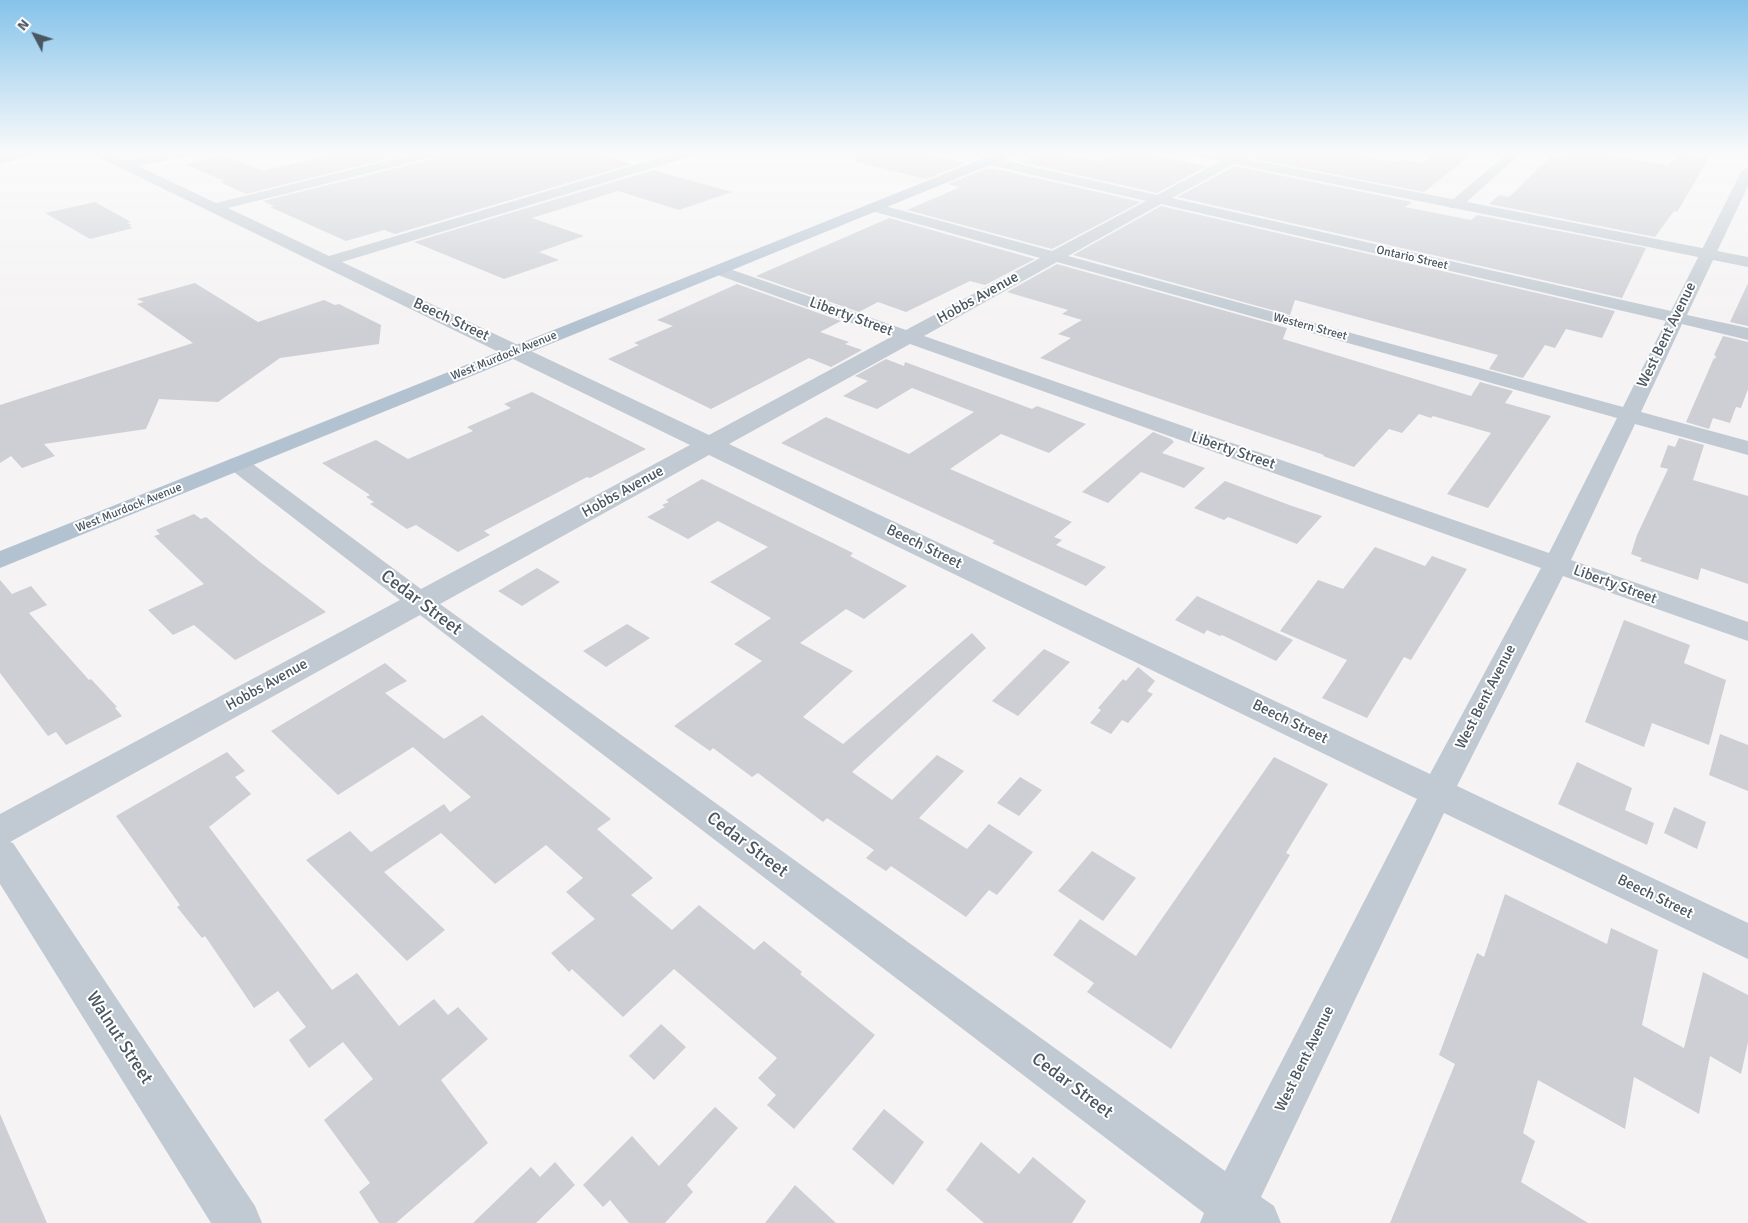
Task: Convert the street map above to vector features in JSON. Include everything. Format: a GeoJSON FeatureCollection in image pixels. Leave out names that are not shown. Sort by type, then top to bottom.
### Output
{"type":"FeatureCollection","features":[{"type":"Feature","properties":{"kind":"main road","name":"West Murdock Avenue"},"geometry":{"type":"LineString","coordinates":[[0,560],[865,210]]}},
{"type":"Feature","properties":{"kind":"street","name":"Beech Street"},"geometry":{"type":"LineString","coordinates":[[222,210],[1748,942]]}},
{"type":"Feature","properties":{"kind":"street"},"geometry":{"type":"LineString","coordinates":[[329,262],[500,210]]}},
{"type":"Feature","properties":{"kind":"street","name":"Western Street"},"geometry":{"type":"LineString","coordinates":[[884,210],[1748,448]]}},
{"type":"Feature","properties":{"kind":"street","name":"Hobbs Avenue"},"geometry":{"type":"LineString","coordinates":[[0,830],[1139,210]]}},
{"type":"Feature","properties":{"kind":"street","name":"Ontario Street"},"geometry":{"type":"LineString","coordinates":[[1202,210],[1748,334]]}},
{"type":"Feature","properties":{"kind":"street"},"geometry":{"type":"LineString","coordinates":[[1486,210],[1748,262]]}},
{"type":"Feature","properties":{"kind":"street","name":"West Bent Avenue"},"geometry":{"type":"LineString","coordinates":[[1238,1217],[1437,792],[1556,564],[1729,210]]}},
{"type":"Feature","properties":{"kind":"street","name":"Liberty Street"},"geometry":{"type":"LineString","coordinates":[[718,270],[1748,632]]}},
{"type":"Feature","properties":{"kind":"street","name":"Cedar Street"},"geometry":{"type":"LineString","coordinates":[[238,464],[1238,1217]]}},
{"type":"Feature","properties":{"kind":"street","name":"Walnut Street"},"geometry":{"type":"LineString","coordinates":[[0,853],[238,1223]]}},
{"type":"Feature","properties":{"kind":"building"},"geometry":{"type":"Polygon","coordinates":[[[58,210],[110,210],[131,222],[127,223],[132,225],[129,226],[133,228],[90,239],[45,213],[58,210]]]}},
{"type":"Feature","properties":{"kind":"building"},"geometry":{"type":"Polygon","coordinates":[[[277,210],[476,210],[395,234],[384,230],[346,241],[277,210]]]}},
{"type":"Feature","properties":{"kind":"building"},"geometry":{"type":"Polygon","coordinates":[[[520,210],[557,210],[532,218],[584,236],[539,252],[559,260],[504,279],[414,242],[520,210]]]}},
{"type":"Feature","properties":{"kind":"building"},"geometry":{"type":"Polygon","coordinates":[[[907,210],[1126,210],[1052,249],[907,210]]]}},
{"type":"Feature","properties":{"kind":"building"},"geometry":{"type":"Polygon","coordinates":[[[1154,210],[1179,210],[1615,311],[1602,338],[1566,329],[1555,348],[1545,345],[1523,378],[1489,369],[1498,355],[1295,300],[1290,315],[1073,255],[1154,210]]]}},
{"type":"Feature","properties":{"kind":"building"},"geometry":{"type":"Polygon","coordinates":[[[1235,210],[1421,210],[1471,220],[1477,215],[1646,248],[1622,298],[1235,210]]]}},
{"type":"Feature","properties":{"kind":"building"},"geometry":{"type":"Polygon","coordinates":[[[1520,210],[1678,210],[1677,212],[1674,211],[1655,237],[1520,210]]]}},
{"type":"Feature","properties":{"kind":"building"},"geometry":{"type":"Polygon","coordinates":[[[889,218],[1035,259],[985,285],[970,281],[906,312],[878,302],[859,312],[756,276],[889,218]]]}},
{"type":"Feature","properties":{"kind":"building"},"geometry":{"type":"Polygon","coordinates":[[[1057,264],[1287,328],[1283,339],[1471,396],[1480,382],[1513,391],[1505,403],[1551,416],[1488,508],[1447,494],[1491,433],[1433,416],[1431,418],[1419,414],[1402,433],[1389,429],[1354,467],[1040,358],[1071,338],[1058,334],[1082,320],[1062,314],[1068,310],[1007,292],[1057,264]]]}},
{"type":"Feature","properties":{"kind":"building"},"geometry":{"type":"Polygon","coordinates":[[[195,283],[258,322],[324,300],[335,305],[339,304],[381,325],[379,344],[280,358],[218,402],[159,399],[146,429],[44,444],[55,456],[22,468],[11,456],[0,463],[0,405],[193,343],[137,304],[144,302],[137,299],[195,283]]]}},
{"type":"Feature","properties":{"kind":"building"},"geometry":{"type":"Polygon","coordinates":[[[1748,283],[1748,326],[1730,322],[1748,283]]]}},
{"type":"Feature","properties":{"kind":"building"},"geometry":{"type":"Polygon","coordinates":[[[737,284],[841,321],[820,332],[849,342],[845,344],[862,350],[831,367],[809,358],[711,409],[608,359],[639,345],[634,343],[673,326],[657,320],[737,284]]]}},
{"type":"Feature","properties":{"kind":"building"},"geometry":{"type":"Polygon","coordinates":[[[1723,336],[1748,342],[1748,389],[1741,408],[1736,407],[1730,423],[1713,418],[1709,429],[1686,422],[1715,359],[1716,356],[1714,355],[1723,336]]]}},
{"type":"Feature","properties":{"kind":"building"},"geometry":{"type":"Polygon","coordinates":[[[886,359],[904,366],[905,362],[1032,409],[1037,406],[1086,424],[1049,453],[1001,434],[950,469],[1072,522],[1054,537],[1062,540],[1056,545],[1106,567],[1086,586],[992,543],[995,541],[781,443],[826,417],[909,454],[974,412],[912,388],[877,409],[843,396],[868,381],[855,376],[886,359]]]}},
{"type":"Feature","properties":{"kind":"building"},"geometry":{"type":"Polygon","coordinates":[[[532,392],[646,449],[590,478],[587,477],[484,531],[490,535],[458,552],[416,525],[407,529],[370,504],[374,502],[366,497],[370,495],[322,463],[376,440],[408,459],[473,431],[467,427],[511,408],[504,404],[532,392]]]}},
{"type":"Feature","properties":{"kind":"building"},"geometry":{"type":"Polygon","coordinates":[[[1153,432],[1174,442],[1162,453],[1205,468],[1184,488],[1141,472],[1108,503],[1082,492],[1153,432]]]}},
{"type":"Feature","properties":{"kind":"building"},"geometry":{"type":"Polygon","coordinates":[[[1679,438],[1704,445],[1693,480],[1748,496],[1748,584],[1701,568],[1698,580],[1640,561],[1642,558],[1631,554],[1637,535],[1668,469],[1660,467],[1668,445],[1675,447],[1679,438]]]}},
{"type":"Feature","properties":{"kind":"building"},"geometry":{"type":"Polygon","coordinates":[[[702,479],[853,553],[850,556],[907,586],[864,619],[846,609],[800,643],[853,671],[803,717],[843,744],[972,633],[986,648],[852,772],[892,800],[937,755],[964,771],[919,818],[967,849],[989,824],[1033,852],[997,895],[989,890],[966,917],[891,866],[886,871],[866,858],[874,850],[827,818],[823,822],[758,773],[752,777],[713,748],[710,751],[674,726],[762,661],[734,644],[771,618],[710,582],[768,547],[718,521],[688,539],[647,517],[665,507],[662,505],[669,502],[666,500],[702,479]]]}},
{"type":"Feature","properties":{"kind":"building"},"geometry":{"type":"Polygon","coordinates":[[[1225,481],[1322,516],[1297,544],[1228,517],[1224,520],[1194,508],[1225,481]]]}},
{"type":"Feature","properties":{"kind":"building"},"geometry":{"type":"Polygon","coordinates":[[[194,514],[201,519],[206,517],[260,562],[326,612],[235,660],[194,625],[173,635],[148,610],[204,584],[154,536],[160,534],[156,530],[194,514]]]}},
{"type":"Feature","properties":{"kind":"building"},"geometry":{"type":"Polygon","coordinates":[[[1375,547],[1425,566],[1432,556],[1467,569],[1411,660],[1404,657],[1367,718],[1322,698],[1347,660],[1280,631],[1318,580],[1343,589],[1375,547]]]}},
{"type":"Feature","properties":{"kind":"building"},"geometry":{"type":"Polygon","coordinates":[[[537,568],[560,582],[522,606],[498,591],[537,568]]]}},
{"type":"Feature","properties":{"kind":"building"},"geometry":{"type":"Polygon","coordinates":[[[0,580],[12,594],[31,586],[47,605],[29,613],[89,680],[91,679],[117,707],[115,708],[122,716],[66,745],[56,732],[48,736],[0,673],[0,580]]]}},
{"type":"Feature","properties":{"kind":"building"},"geometry":{"type":"Polygon","coordinates":[[[1197,596],[1293,640],[1276,661],[1222,635],[1220,636],[1207,630],[1204,634],[1175,620],[1197,596]]]}},
{"type":"Feature","properties":{"kind":"building"},"geometry":{"type":"Polygon","coordinates":[[[1624,620],[1690,645],[1684,663],[1726,680],[1709,745],[1652,723],[1644,747],[1585,722],[1624,620]]]}},
{"type":"Feature","properties":{"kind":"building"},"geometry":{"type":"Polygon","coordinates":[[[627,624],[650,638],[606,667],[583,651],[627,624]]]}},
{"type":"Feature","properties":{"kind":"building"},"geometry":{"type":"Polygon","coordinates":[[[1044,649],[1070,662],[1018,716],[992,701],[1044,649]]]}},
{"type":"Feature","properties":{"kind":"building"},"geometry":{"type":"Polygon","coordinates":[[[385,663],[407,681],[385,693],[444,739],[482,715],[611,819],[597,829],[653,878],[631,895],[672,930],[699,905],[754,950],[764,941],[802,972],[800,974],[875,1035],[794,1129],[767,1105],[776,1095],[758,1078],[777,1058],[674,969],[623,1017],[572,969],[569,972],[551,953],[595,919],[566,892],[583,878],[546,845],[495,884],[441,833],[384,872],[445,930],[407,961],[306,860],[350,831],[371,852],[444,804],[450,812],[471,797],[413,747],[338,795],[271,731],[385,663]]]}},
{"type":"Feature","properties":{"kind":"building"},"geometry":{"type":"Polygon","coordinates":[[[1138,667],[1155,681],[1147,691],[1153,694],[1128,723],[1122,720],[1111,734],[1090,723],[1101,710],[1098,708],[1123,679],[1126,681],[1138,667]]]}},
{"type":"Feature","properties":{"kind":"building"},"geometry":{"type":"Polygon","coordinates":[[[1720,734],[1748,745],[1748,791],[1709,775],[1720,734]]]}},
{"type":"Feature","properties":{"kind":"building"},"geometry":{"type":"Polygon","coordinates":[[[227,752],[245,771],[235,777],[251,794],[209,827],[332,990],[357,973],[399,1026],[434,999],[448,1015],[458,1007],[488,1039],[441,1080],[488,1143],[396,1223],[379,1223],[359,1192],[370,1183],[324,1120],[373,1079],[343,1042],[309,1068],[289,1040],[306,1027],[278,991],[254,1008],[205,936],[202,938],[177,907],[180,905],[116,816],[227,752]]]}},
{"type":"Feature","properties":{"kind":"building"},"geometry":{"type":"Polygon","coordinates":[[[1274,757],[1328,784],[1286,853],[1290,855],[1171,1049],[1087,992],[1094,983],[1053,955],[1080,919],[1136,956],[1274,757]]]}},
{"type":"Feature","properties":{"kind":"building"},"geometry":{"type":"Polygon","coordinates":[[[1577,762],[1632,788],[1625,810],[1654,823],[1647,845],[1558,804],[1577,762]]]}},
{"type":"Feature","properties":{"kind":"building"},"geometry":{"type":"Polygon","coordinates":[[[1020,777],[1042,790],[1019,816],[997,803],[1020,777]]]}},
{"type":"Feature","properties":{"kind":"building"},"geometry":{"type":"Polygon","coordinates":[[[1674,807],[1706,822],[1697,849],[1664,833],[1674,807]]]}},
{"type":"Feature","properties":{"kind":"building"},"geometry":{"type":"Polygon","coordinates":[[[1092,851],[1136,878],[1103,921],[1058,891],[1092,851]]]}},
{"type":"Feature","properties":{"kind":"building"},"geometry":{"type":"Polygon","coordinates":[[[1505,894],[1607,944],[1611,928],[1658,950],[1642,1025],[1684,1048],[1703,972],[1748,995],[1748,1042],[1741,1074],[1710,1056],[1699,1114],[1634,1077],[1625,1129],[1538,1080],[1523,1133],[1535,1141],[1521,1182],[1588,1223],[1390,1223],[1455,1064],[1439,1055],[1477,953],[1484,957],[1505,894]]]}},
{"type":"Feature","properties":{"kind":"building"},"geometry":{"type":"Polygon","coordinates":[[[661,1024],[686,1047],[654,1080],[629,1056],[661,1024]]]}},
{"type":"Feature","properties":{"kind":"building"},"geometry":{"type":"Polygon","coordinates":[[[715,1107],[738,1128],[687,1185],[693,1192],[665,1223],[629,1223],[610,1200],[603,1207],[583,1185],[632,1136],[659,1166],[715,1107]]]}},
{"type":"Feature","properties":{"kind":"building"},"geometry":{"type":"Polygon","coordinates":[[[884,1109],[924,1142],[893,1185],[852,1149],[884,1109]]]}},
{"type":"Feature","properties":{"kind":"building"},"geometry":{"type":"Polygon","coordinates":[[[0,1114],[47,1223],[0,1223],[0,1114]]]}},
{"type":"Feature","properties":{"kind":"building"},"geometry":{"type":"Polygon","coordinates":[[[981,1142],[1019,1174],[1033,1157],[1086,1201],[1072,1223],[984,1223],[946,1190],[981,1142]]]}},
{"type":"Feature","properties":{"kind":"building"},"geometry":{"type":"Polygon","coordinates":[[[555,1162],[575,1185],[536,1223],[473,1223],[531,1167],[540,1177],[555,1162]]]}},
{"type":"Feature","properties":{"kind":"building"},"geometry":{"type":"Polygon","coordinates":[[[795,1185],[836,1223],[765,1223],[795,1185]]]}}]}
